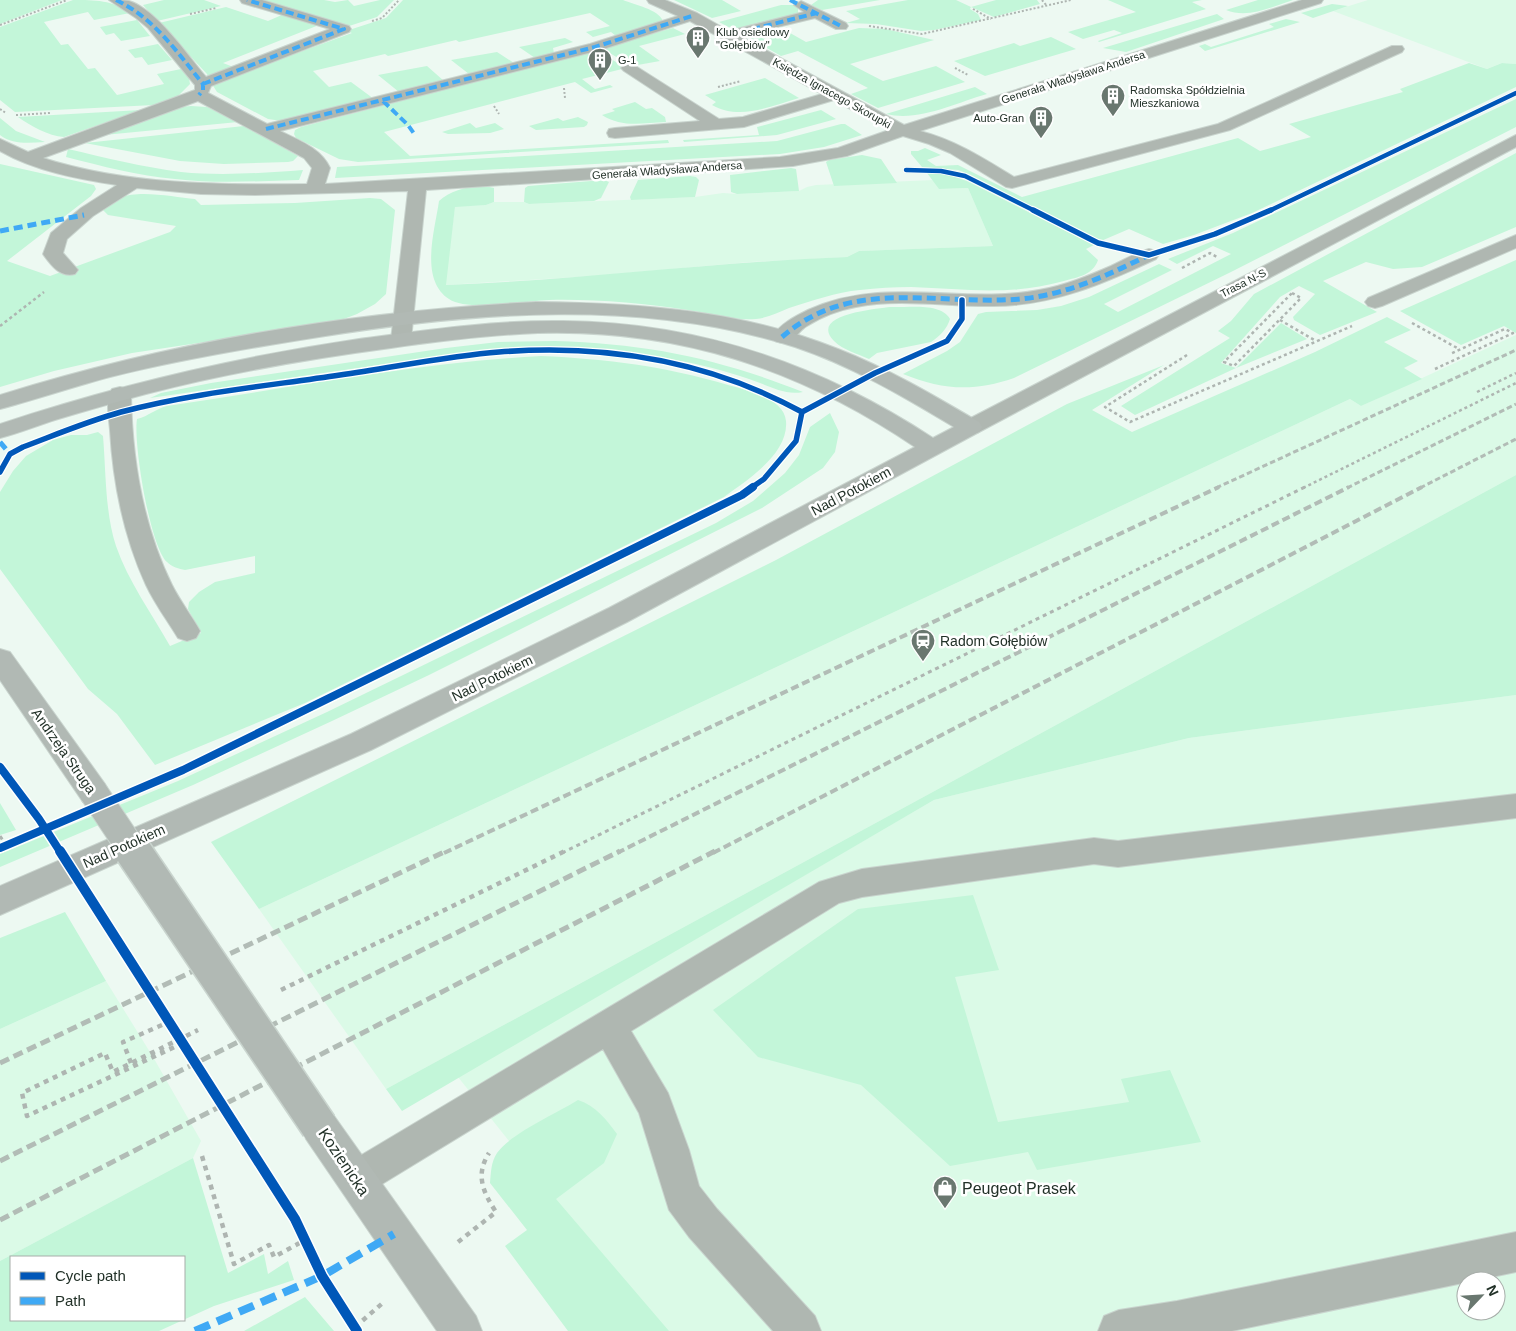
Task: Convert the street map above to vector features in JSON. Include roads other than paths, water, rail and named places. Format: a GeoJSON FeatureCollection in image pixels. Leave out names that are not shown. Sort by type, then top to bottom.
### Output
{"type":"FeatureCollection","features":[{"type":"Feature","properties":{"kind":"main road"},"geometry":{"type":"LineString","coordinates":[[0,402],[100,373],[228,344],[404,318],[509,308],[577,307],[690,316],[782,337],[844,359],[874,373],[971,427]]}},
{"type":"Feature","properties":{"kind":"main road"},"geometry":{"type":"LineString","coordinates":[[0,431],[56,412],[120,394],[251,363],[402,340],[540,327],[644,333],[706,345],[772,363],[821,384],[883,416],[932,448]]}},
{"type":"Feature","properties":{"kind":"main road","name":"Nad Potokiem"},"geometry":{"type":"LineString","coordinates":[[0,901],[361,742],[618,615],[971,427]]}},
{"type":"Feature","properties":{"kind":"main road","name":"Andrzeja Struga"},"geometry":{"type":"LineString","coordinates":[[0,659],[230,992]]}},
{"type":"Feature","properties":{"kind":"main road","name":"Kozienicka"},"geometry":{"type":"LineString","coordinates":[[230,992],[319,1126],[461,1331]]}},
{"type":"Feature","properties":{"kind":"street"},"geometry":{"type":"LineString","coordinates":[[116,0],[135,9],[151,23],[201,90],[266,130],[310,154],[318,161],[321,168],[315,188]]}},
{"type":"Feature","properties":{"kind":"street"},"geometry":{"type":"LineString","coordinates":[[27,158],[201,90],[344,29],[247,0]]}},
{"type":"Feature","properties":{"kind":"street","name":"Księdza Ignacego Skorupki"},"geometry":{"type":"LineString","coordinates":[[654,0],[692,16],[902,131],[935,140],[956,149],[1012,183],[1224,127],[1397,49]]}},
{"type":"Feature","properties":{"kind":"street"},"geometry":{"type":"LineString","coordinates":[[790,0],[817,12],[841,26]]}},
{"type":"Feature","properties":{"kind":"street","name":"Generała Władysława Andersa"},"geometry":{"type":"LineString","coordinates":[[0,144],[27,158],[66,170],[132,183],[207,190],[418,184],[711,167],[807,159],[871,143],[902,131],[1316,0]]}},
{"type":"Feature","properties":{"kind":"street"},"geometry":{"type":"LineString","coordinates":[[729,36],[817,12]]}},
{"type":"Feature","properties":{"kind":"street"},"geometry":{"type":"LineString","coordinates":[[1223,13],[1246,22]]}},
{"type":"Feature","properties":{"kind":"street"},"geometry":{"type":"LineString","coordinates":[[266,130],[586,49],[692,16]]}},
{"type":"Feature","properties":{"kind":"street"},"geometry":{"type":"LineString","coordinates":[[629,68],[717,125]]}},
{"type":"Feature","properties":{"kind":"street"},"geometry":{"type":"LineString","coordinates":[[615,133],[744,122],[835,94]]}},
{"type":"Feature","properties":{"kind":"street","name":"Trasa N-S"},"geometry":{"type":"LineString","coordinates":[[971,427],[1516,140]]}},
{"type":"Feature","properties":{"kind":"street"},"geometry":{"type":"LineString","coordinates":[[68,270],[53,254],[58,237],[87,212],[132,183]]}},
{"type":"Feature","properties":{"kind":"street"},"geometry":{"type":"LineString","coordinates":[[402,340],[418,184]]}},
{"type":"Feature","properties":{"kind":"street"},"geometry":{"type":"LineString","coordinates":[[1375,302],[1516,241]]}},
{"type":"Feature","properties":{"kind":"street"},"geometry":{"type":"LineString","coordinates":[[782,337],[802,321],[838,304],[892,297],[976,300],[1039,297],[1073,289],[1149,255]]}},
{"type":"Feature","properties":{"kind":"street"},"geometry":{"type":"LineString","coordinates":[[120,394],[120,412],[128,479],[139,532],[160,586],[187,631]]}},
{"type":"Feature","properties":{"kind":"street"},"geometry":{"type":"LineString","coordinates":[[356,1179],[830,892],[862,883],[1094,851],[1118,854],[1516,806]]}},
{"type":"Feature","properties":{"kind":"street"},"geometry":{"type":"LineString","coordinates":[[609,1026],[655,1106],[684,1196],[702,1223],[800,1331]]}},
{"type":"Feature","properties":{"kind":"street"},"geometry":{"type":"LineString","coordinates":[[1119,1331],[1177,1322],[1516,1252]]}},
{"type":"Feature","properties":{"kind":"railway"},"geometry":{"type":"LineString","coordinates":[[1216,488],[1516,350]]}},
{"type":"Feature","properties":{"kind":"railway"},"geometry":{"type":"LineString","coordinates":[[1347,488],[1516,404]]}},
{"type":"Feature","properties":{"kind":"railway"},"geometry":{"type":"LineString","coordinates":[[1420,488],[1516,439]]}},
{"type":"Feature","properties":{"kind":"railway"},"geometry":{"type":"LineString","coordinates":[[444,853],[1219,487]]}},
{"type":"Feature","properties":{"kind":"railway"},"geometry":{"type":"LineString","coordinates":[[713,853],[1422,487]]}},
{"type":"Feature","properties":{"kind":"railway"},"geometry":{"type":"LineString","coordinates":[[617,853],[1347,488]]}},
{"type":"Feature","properties":{"kind":"railway"},"geometry":{"type":"LineString","coordinates":[[0,1063],[446,851]]}},
{"type":"Feature","properties":{"kind":"railway"},"geometry":{"type":"LineString","coordinates":[[0,1161],[620,851]]}},
{"type":"Feature","properties":{"kind":"railway"},"geometry":{"type":"LineString","coordinates":[[0,1220],[715,851]]}},
{"type":"Feature","properties":{"kind":"place","name":"Klub osiedlowy \"Gołębiów\""},"geometry":{"type":"Point","coordinates":[698,59]}},
{"type":"Feature","properties":{"kind":"place","name":"G-1"},"geometry":{"type":"Point","coordinates":[600,81]}},
{"type":"Feature","properties":{"kind":"place","name":"Radomska Spółdzielnia Mieszkaniowa"},"geometry":{"type":"Point","coordinates":[1113,117]}},
{"type":"Feature","properties":{"kind":"place","name":"Auto-Gran"},"geometry":{"type":"Point","coordinates":[1041,139]}},
{"type":"Feature","properties":{"kind":"place","name":"Radom Gołębiów"},"geometry":{"type":"Point","coordinates":[923,662]}},
{"type":"Feature","properties":{"kind":"place","name":"Peugeot Prasek"},"geometry":{"type":"Point","coordinates":[945,1209]}}]}
